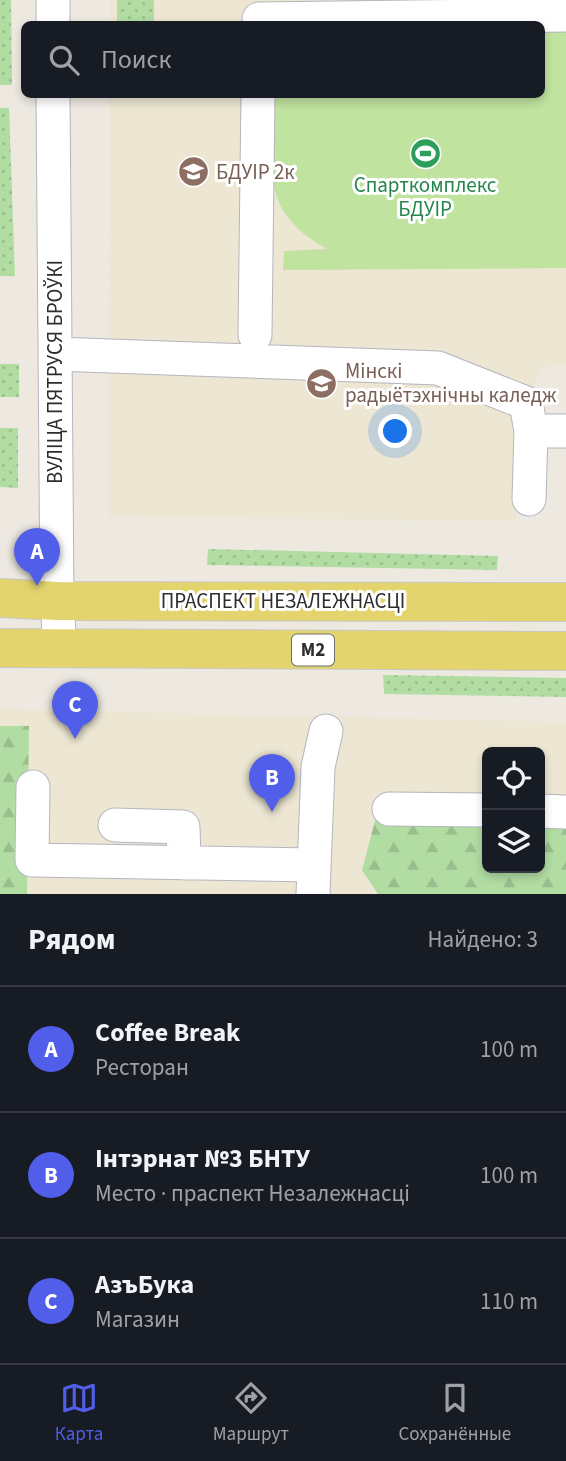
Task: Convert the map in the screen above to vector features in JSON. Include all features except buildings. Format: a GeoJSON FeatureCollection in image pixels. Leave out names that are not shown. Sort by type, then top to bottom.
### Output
{"type":"FeatureCollection","features":[{"type":"Feature","properties":{"kind":"main road","name":"ПРАСПЕКТ НЕЗАЛЕЖНАСЦІ"},"geometry":{"type":"LineString","coordinates":[[0,598],[57,601],[566,601]]}},
{"type":"Feature","properties":{"kind":"main road","name":"М2"},"geometry":{"type":"LineString","coordinates":[[0,648],[566,651]]}},
{"type":"Feature","properties":{"kind":"street"},"geometry":{"type":"LineString","coordinates":[[53,0],[53,21]]}},
{"type":"Feature","properties":{"kind":"street"},"geometry":{"type":"LineString","coordinates":[[259,15],[566,15]]}},
{"type":"Feature","properties":{"kind":"street","name":"ВУЛІЦА ПЯТРУСЯ БРОЎКІ"},"geometry":{"type":"LineString","coordinates":[[53,98],[57,601],[60,649]]}},
{"type":"Feature","properties":{"kind":"street"},"geometry":{"type":"LineString","coordinates":[[255,335],[258,98]]}},
{"type":"Feature","properties":{"kind":"street"},"geometry":{"type":"LineString","coordinates":[[55,354],[438,368],[526,403],[531,431],[529,499]]}},
{"type":"Feature","properties":{"kind":"street"},"geometry":{"type":"LineString","coordinates":[[531,431],[566,431]]}},
{"type":"Feature","properties":{"kind":"street"},"geometry":{"type":"LineString","coordinates":[[33,787],[32,860],[184,863],[313,880],[318,767],[326,731]]}},
{"type":"Feature","properties":{"kind":"street"},"geometry":{"type":"LineString","coordinates":[[389,809],[482,810]]}},
{"type":"Feature","properties":{"kind":"street"},"geometry":{"type":"LineString","coordinates":[[545,811],[566,812]]}},
{"type":"Feature","properties":{"kind":"street"},"geometry":{"type":"LineString","coordinates":[[115,825],[183,827],[184,863]]}},
{"type":"Feature","properties":{"kind":"shaded area"},"geometry":{"type":"Polygon","coordinates":[[[110,0],[566,0],[566,366],[542,367],[517,428],[516,521],[109,517],[110,98],[545,98],[545,21],[110,21],[110,0]]]}},
{"type":"Feature","properties":{"kind":"shaded area"},"geometry":{"type":"Polygon","coordinates":[[[0,709],[566,722],[566,894],[0,894],[0,709]]]}},
{"type":"Feature","properties":{"kind":"green space"},"geometry":{"type":"Polygon","coordinates":[[[0,0],[11,0],[12,85],[0,85],[0,0]]]}},
{"type":"Feature","properties":{"kind":"green space"},"geometry":{"type":"Polygon","coordinates":[[[117,0],[154,0],[154,21],[117,21],[117,0]]]}},
{"type":"Feature","properties":{"kind":"green space","name":"Спарткомплекс БДУІР"},"geometry":{"type":"Polygon","coordinates":[[[545,28],[566,28],[566,268],[283,270],[284,251],[327,249],[290,220],[280,204],[274,188],[272,170],[272,105],[276,98],[545,98],[545,28]]]}},
{"type":"Feature","properties":{"kind":"green space"},"geometry":{"type":"Polygon","coordinates":[[[0,108],[9,108],[15,276],[0,276],[0,108]]]}},
{"type":"Feature","properties":{"kind":"green space"},"geometry":{"type":"Polygon","coordinates":[[[0,364],[19,364],[19,397],[0,397],[0,364]]]}},
{"type":"Feature","properties":{"kind":"green space"},"geometry":{"type":"Polygon","coordinates":[[[0,428],[18,428],[18,488],[0,487],[0,428]]]}},
{"type":"Feature","properties":{"kind":"green space"},"geometry":{"type":"Polygon","coordinates":[[[208,549],[498,556],[497,570],[207,565],[208,549]]]}},
{"type":"Feature","properties":{"kind":"green space"},"geometry":{"type":"Polygon","coordinates":[[[383,675],[566,678],[566,697],[384,694],[383,675]]]}},
{"type":"Feature","properties":{"kind":"green space"},"geometry":{"type":"Polygon","coordinates":[[[0,726],[29,726],[27,894],[0,894],[0,726]]]}},
{"type":"Feature","properties":{"kind":"green space"},"geometry":{"type":"Polygon","coordinates":[[[376,817],[482,818],[482,873],[545,873],[545,818],[566,818],[566,894],[378,894],[362,870],[376,817]]]}},
{"type":"Feature","properties":{"kind":"place","name":"Спарткомплекс БДУІР"},"geometry":{"type":"Point","coordinates":[425,153]}},
{"type":"Feature","properties":{"kind":"place","name":"БДУІР 2к"},"geometry":{"type":"Point","coordinates":[193,172]}},
{"type":"Feature","properties":{"kind":"place","name":"Мінскі радыётэхнічны каледж"},"geometry":{"type":"Point","coordinates":[322,383]}},
{"type":"Feature","properties":{"kind":"place","name":"Coffee Break"},"geometry":{"type":"Point","coordinates":[37,586]}},
{"type":"Feature","properties":{"kind":"place","name":"АзъБука"},"geometry":{"type":"Point","coordinates":[75,739]}},
{"type":"Feature","properties":{"kind":"place","name":"Інтэрнат №3 БНТУ"},"geometry":{"type":"Point","coordinates":[272,812]}}]}
